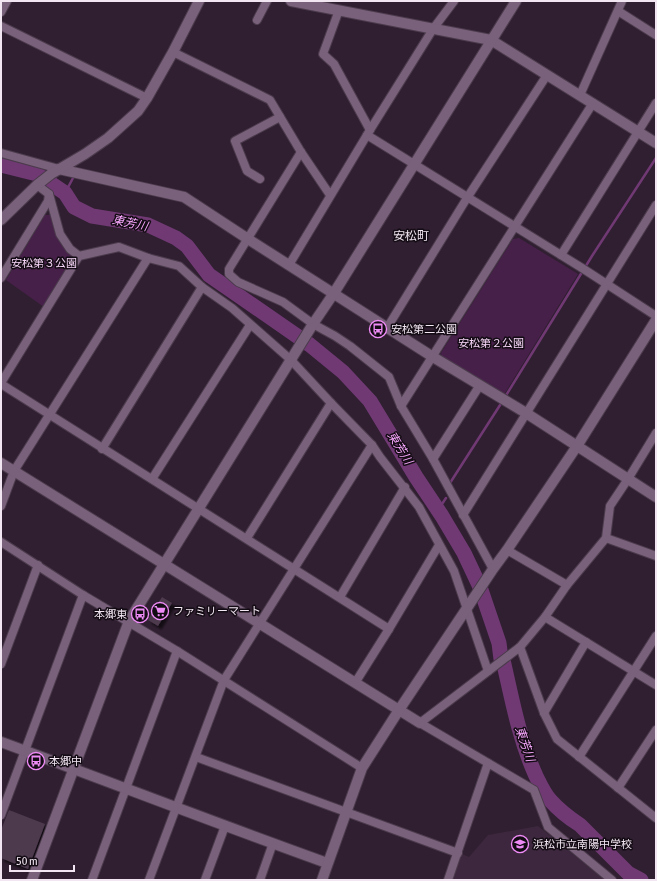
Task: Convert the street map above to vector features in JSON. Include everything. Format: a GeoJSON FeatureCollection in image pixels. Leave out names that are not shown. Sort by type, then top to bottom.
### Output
{"type":"FeatureCollection","features":[{"type":"Feature","properties":{"kind":"street"},"geometry":{"type":"LineString","coordinates":[[1,12],[6,1]]}},
{"type":"Feature","properties":{"kind":"street"},"geometry":{"type":"LineString","coordinates":[[1,220],[38,183],[55,171],[86,154],[108,138],[138,111],[148,98],[198,1]]}},
{"type":"Feature","properties":{"kind":"street"},"geometry":{"type":"LineString","coordinates":[[257,20],[266,1]]}},
{"type":"Feature","properties":{"kind":"street"},"geometry":{"type":"LineString","coordinates":[[291,1],[491,40],[656,143]]}},
{"type":"Feature","properties":{"kind":"street"},"geometry":{"type":"LineString","coordinates":[[288,265],[368,132],[433,29],[454,1]]}},
{"type":"Feature","properties":{"kind":"street"},"geometry":{"type":"LineString","coordinates":[[32,880],[129,621],[516,1]]}},
{"type":"Feature","properties":{"kind":"street"},"geometry":{"type":"LineString","coordinates":[[580,95],[622,1]]}},
{"type":"Feature","properties":{"kind":"street"},"geometry":{"type":"LineString","coordinates":[[339,10],[323,54],[334,64],[368,132],[468,198],[584,269],[656,316]]}},
{"type":"Feature","properties":{"kind":"street"},"geometry":{"type":"LineString","coordinates":[[618,11],[656,35]]}},
{"type":"Feature","properties":{"kind":"street"},"geometry":{"type":"LineString","coordinates":[[1,26],[148,98]]}},
{"type":"Feature","properties":{"kind":"street"},"geometry":{"type":"LineString","coordinates":[[173,52],[270,100],[301,152],[330,195]]}},
{"type":"Feature","properties":{"kind":"street"},"geometry":{"type":"LineString","coordinates":[[388,328],[468,198],[547,75]]}},
{"type":"Feature","properties":{"kind":"street"},"geometry":{"type":"LineString","coordinates":[[401,406],[593,103]]}},
{"type":"Feature","properties":{"kind":"street"},"geometry":{"type":"LineString","coordinates":[[561,255],[656,103]]}},
{"type":"Feature","properties":{"kind":"street"},"geometry":{"type":"LineString","coordinates":[[260,179],[247,171],[234,141],[280,117]]}},
{"type":"Feature","properties":{"kind":"street"},"geometry":{"type":"LineString","coordinates":[[301,152],[229,269],[229,274],[238,282],[283,302],[311,328],[335,336],[388,377],[401,406],[433,459],[493,569]]}},
{"type":"Feature","properties":{"kind":"street"},"geometry":{"type":"LineString","coordinates":[[1,153],[55,171],[184,197],[288,265],[433,357],[526,413],[656,497]]}},
{"type":"Feature","properties":{"kind":"street"},"geometry":{"type":"LineString","coordinates":[[38,183],[49,194],[60,234],[70,249],[79,256]]}},
{"type":"Feature","properties":{"kind":"street"},"geometry":{"type":"LineString","coordinates":[[1,278],[48,201],[49,194]]}},
{"type":"Feature","properties":{"kind":"street"},"geometry":{"type":"LineString","coordinates":[[463,514],[656,205]]}},
{"type":"Feature","properties":{"kind":"street"},"geometry":{"type":"LineString","coordinates":[[389,629],[247,538],[102,449],[51,414],[1,383],[79,256],[119,247],[148,258],[179,266],[202,287],[232,308],[250,325],[292,358],[330,403],[372,444],[380,457],[405,487],[419,507],[454,571],[488,671]]}},
{"type":"Feature","properties":{"kind":"street"},"geometry":{"type":"LineString","coordinates":[[1,506],[14,471],[148,258]]}},
{"type":"Feature","properties":{"kind":"street"},"geometry":{"type":"LineString","coordinates":[[102,449],[202,287]]}},
{"type":"Feature","properties":{"kind":"street"},"geometry":{"type":"LineString","coordinates":[[322,880],[362,768],[493,569],[577,446],[656,320]]}},
{"type":"Feature","properties":{"kind":"street"},"geometry":{"type":"LineString","coordinates":[[152,479],[250,325]]}},
{"type":"Feature","properties":{"kind":"street"},"geometry":{"type":"LineString","coordinates":[[433,459],[480,385]]}},
{"type":"Feature","properties":{"kind":"street"},"geometry":{"type":"LineString","coordinates":[[247,538],[330,403]]}},
{"type":"Feature","properties":{"kind":"street"},"geometry":{"type":"LineString","coordinates":[[420,723],[520,647],[545,617],[567,585],[606,538],[610,506],[656,433]]}},
{"type":"Feature","properties":{"kind":"street"},"geometry":{"type":"LineString","coordinates":[[149,880],[224,680],[372,444]]}},
{"type":"Feature","properties":{"kind":"street"},"geometry":{"type":"LineString","coordinates":[[1,463],[420,723],[534,790],[548,827],[612,880]]}},
{"type":"Feature","properties":{"kind":"street"},"geometry":{"type":"LineString","coordinates":[[340,597],[405,487]]}},
{"type":"Feature","properties":{"kind":"street"},"geometry":{"type":"LineString","coordinates":[[606,538],[656,556]]}},
{"type":"Feature","properties":{"kind":"street"},"geometry":{"type":"LineString","coordinates":[[1,542],[83,595],[129,621],[362,768]]}},
{"type":"Feature","properties":{"kind":"street"},"geometry":{"type":"LineString","coordinates":[[355,683],[440,545]]}},
{"type":"Feature","properties":{"kind":"street"},"geometry":{"type":"LineString","coordinates":[[507,550],[567,585]]}},
{"type":"Feature","properties":{"kind":"street"},"geometry":{"type":"LineString","coordinates":[[1,664],[38,565]]}},
{"type":"Feature","properties":{"kind":"street"},"geometry":{"type":"LineString","coordinates":[[1,815],[83,595]]}},
{"type":"Feature","properties":{"kind":"street"},"geometry":{"type":"LineString","coordinates":[[545,617],[656,685]]}},
{"type":"Feature","properties":{"kind":"street"},"geometry":{"type":"LineString","coordinates":[[579,757],[656,636]]}},
{"type":"Feature","properties":{"kind":"street"},"geometry":{"type":"LineString","coordinates":[[544,712],[586,642]]}},
{"type":"Feature","properties":{"kind":"street"},"geometry":{"type":"LineString","coordinates":[[520,647],[544,712],[557,739],[656,818]]}},
{"type":"Feature","properties":{"kind":"street"},"geometry":{"type":"LineString","coordinates":[[92,880],[177,651]]}},
{"type":"Feature","properties":{"kind":"street"},"geometry":{"type":"LineString","coordinates":[[618,788],[656,730]]}},
{"type":"Feature","properties":{"kind":"street"},"geometry":{"type":"LineString","coordinates":[[1,742],[327,863]]}},
{"type":"Feature","properties":{"kind":"street"},"geometry":{"type":"LineString","coordinates":[[196,757],[347,811],[458,853]]}},
{"type":"Feature","properties":{"kind":"street"},"geometry":{"type":"LineString","coordinates":[[448,880],[488,763]]}},
{"type":"Feature","properties":{"kind":"street"},"geometry":{"type":"LineString","coordinates":[[205,880],[225,826]]}},
{"type":"Feature","properties":{"kind":"street"},"geometry":{"type":"LineString","coordinates":[[260,880],[274,843]]}},
{"type":"Feature","properties":{"kind":"shaded area","name":"浜松市立南陽中学校"},"geometry":{"type":"Polygon","coordinates":[[[538,826],[605,880],[452,880],[462,854],[469,857],[488,835],[538,826]]]}},
{"type":"Feature","properties":{"kind":"green space","name":"安松第３公園"},"geometry":{"type":"Polygon","coordinates":[[[45,215],[51,215],[59,239],[65,248],[75,258],[44,307],[6,280],[45,215]]]}},
{"type":"Feature","properties":{"kind":"green space","name":"安松第２公園"},"geometry":{"type":"Polygon","coordinates":[[[519,238],[578,274],[505,393],[498,393],[442,358],[441,353],[513,239],[519,238]]]}},
{"type":"Feature","properties":{"kind":"building","name":"ファミリーマート"},"geometry":{"type":"Polygon","coordinates":[[[162,597],[172,603],[158,626],[148,620],[162,597]]]}},
{"type":"Feature","properties":{"kind":"building"},"geometry":{"type":"Polygon","coordinates":[[[9,810],[45,824],[28,869],[1,858],[1,830],[9,810]]]}},
{"type":"Feature","properties":{"kind":"waterway"},"geometry":{"type":"LineString","coordinates":[[505,397],[592,256],[656,158]]}},
{"type":"Feature","properties":{"kind":"waterway","name":"東芳川"},"geometry":{"type":"LineString","coordinates":[[1,165],[37,174],[65,193],[74,207],[92,216],[148,225],[176,238],[187,246],[209,275],[310,345],[343,372],[370,401],[464,553],[480,587],[499,643],[501,659],[503,660],[520,733],[530,762],[542,788],[557,807],[580,825],[628,873],[641,880]]}},
{"type":"Feature","properties":{"kind":"waterway"},"geometry":{"type":"LineString","coordinates":[[65,193],[73,178]]}},
{"type":"Feature","properties":{"kind":"waterway"},"geometry":{"type":"LineString","coordinates":[[450,483],[502,402]]}},
{"type":"Feature","properties":{"kind":"waterway"},"geometry":{"type":"LineString","coordinates":[[438,510],[446,498]]}},
{"type":"Feature","properties":{"kind":"place","name":"安松第二公園"},"geometry":{"type":"Point","coordinates":[378,329]}},
{"type":"Feature","properties":{"kind":"place","name":"ファミリーマート"},"geometry":{"type":"Point","coordinates":[160,611]}},
{"type":"Feature","properties":{"kind":"place","name":"本郷東"},"geometry":{"type":"Point","coordinates":[140,614]}},
{"type":"Feature","properties":{"kind":"place","name":"本郷中"},"geometry":{"type":"Point","coordinates":[36,761]}},
{"type":"Feature","properties":{"kind":"place","name":"浜松市立南陽中学校"},"geometry":{"type":"Point","coordinates":[520,844]}},
{"type":"Feature","properties":{"kind":"district","name":"安松町"},"geometry":{"type":"Point","coordinates":[411,236]}}]}
